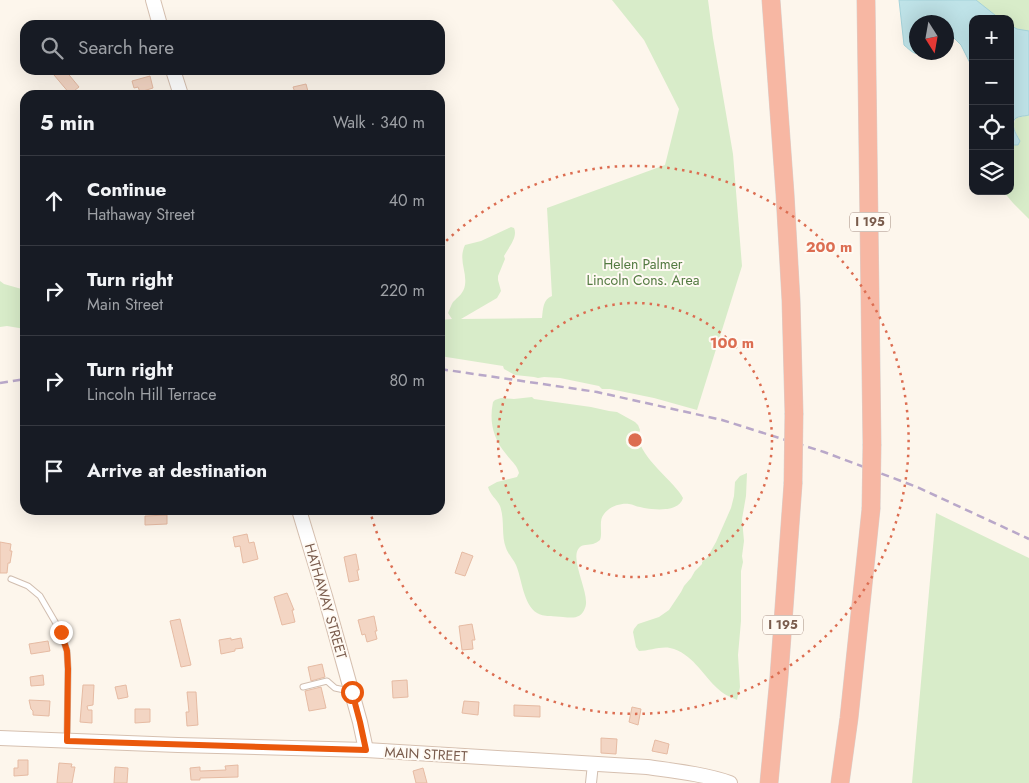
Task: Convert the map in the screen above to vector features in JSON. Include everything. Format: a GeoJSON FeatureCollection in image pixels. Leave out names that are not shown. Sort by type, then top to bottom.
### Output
{"type":"FeatureCollection","features":[{"type":"Feature","properties":{"kind":"highway","name":"I 195"},"geometry":{"type":"LineString","coordinates":[[770,0],[785,194],[791,300],[794,413],[793,484],[780,677],[770,775]]}},
{"type":"Feature","properties":{"kind":"highway","name":"I 195"},"geometry":{"type":"LineString","coordinates":[[840,783],[849,718],[871,509],[872,444],[866,0]]}},
{"type":"Feature","properties":{"kind":"main road"},"geometry":{"type":"LineString","coordinates":[[153,0],[159,20]]}},
{"type":"Feature","properties":{"kind":"main road"},"geometry":{"type":"LineString","coordinates":[[175,75],[179,90]]}},
{"type":"Feature","properties":{"kind":"main road","name":"HATHAWAY STREET"},"geometry":{"type":"LineString","coordinates":[[301,515],[352,692],[366,750]]}},
{"type":"Feature","properties":{"kind":"main road","name":"MAIN STREET"},"geometry":{"type":"LineString","coordinates":[[0,738],[366,750],[647,767],[677,771],[730,783]]}},
{"type":"Feature","properties":{"kind":"street"},"geometry":{"type":"LineString","coordinates":[[591,783],[592,764]]}},
{"type":"Feature","properties":{"kind":"lane"},"geometry":{"type":"LineString","coordinates":[[11,579],[28,586],[40,596],[61,632],[67,651],[68,669],[67,741]]}},
{"type":"Feature","properties":{"kind":"lane"},"geometry":{"type":"LineString","coordinates":[[303,687],[327,681],[335,688],[352,692]]}},
{"type":"Feature","properties":{"kind":"green space","name":"Helen Palmer Lincoln Cons. Area"},"geometry":{"type":"Polygon","coordinates":[[[612,0],[708,0],[733,154],[742,266],[697,410],[654,398],[602,389],[599,386],[560,378],[515,375],[504,369],[503,366],[445,357],[445,320],[452,319],[448,313],[453,302],[464,288],[462,256],[465,245],[481,241],[511,227],[515,231],[514,238],[504,256],[505,259],[498,276],[501,291],[497,298],[461,319],[542,318],[545,302],[552,296],[547,208],[665,165],[679,109],[644,40],[612,0]]]}},
{"type":"Feature","properties":{"kind":"green space"},"geometry":{"type":"Polygon","coordinates":[[[927,0],[1029,0],[1029,36],[1014,30],[1014,15],[969,15],[969,19],[954,21],[954,15],[926,15],[927,0]]]}},
{"type":"Feature","properties":{"kind":"green space"},"geometry":{"type":"Polygon","coordinates":[[[1029,115],[1029,219],[1006,195],[1014,195],[1014,145],[1018,145],[1020,141],[1015,130],[1016,118],[1029,115]]]}},
{"type":"Feature","properties":{"kind":"green space"},"geometry":{"type":"Polygon","coordinates":[[[0,281],[20,289],[20,328],[0,327],[0,281]]]}},
{"type":"Feature","properties":{"kind":"green space"},"geometry":{"type":"Polygon","coordinates":[[[532,397],[534,399],[617,412],[635,422],[640,430],[639,439],[642,448],[683,498],[680,503],[671,508],[651,509],[622,504],[606,512],[601,520],[600,540],[580,547],[577,553],[578,568],[586,602],[583,612],[576,617],[542,615],[532,609],[516,565],[505,543],[500,506],[488,487],[497,482],[517,477],[519,473],[495,436],[492,423],[493,402],[501,398],[532,397]]]}},
{"type":"Feature","properties":{"kind":"green space"},"geometry":{"type":"Polygon","coordinates":[[[747,473],[742,519],[744,541],[738,655],[740,687],[737,700],[719,690],[685,654],[670,648],[639,651],[636,647],[633,632],[638,624],[659,617],[669,610],[684,586],[707,558],[731,508],[735,482],[740,476],[747,473]]]}},
{"type":"Feature","properties":{"kind":"green space"},"geometry":{"type":"Polygon","coordinates":[[[936,513],[1029,558],[1029,783],[912,783],[936,513]]]}},
{"type":"Feature","properties":{"kind":"water"},"geometry":{"type":"Polygon","coordinates":[[[899,0],[976,0],[995,15],[969,15],[969,61],[961,45],[954,38],[954,15],[909,15],[909,49],[904,45],[899,0]]]}},
{"type":"Feature","properties":{"kind":"water"},"geometry":{"type":"Polygon","coordinates":[[[1014,27],[1029,31],[1029,115],[1017,117],[1014,120],[1014,27]]]}},
{"type":"Feature","properties":{"kind":"water"},"geometry":{"type":"Polygon","coordinates":[[[1014,130],[1020,141],[1018,145],[1014,145],[1014,130]]]}},
{"type":"Feature","properties":{"kind":"building"},"geometry":{"type":"Polygon","coordinates":[[[54,75],[69,75],[79,87],[75,90],[67,90],[54,75]]]}},
{"type":"Feature","properties":{"kind":"building"},"geometry":{"type":"Polygon","coordinates":[[[150,76],[153,88],[139,90],[138,87],[134,88],[132,81],[150,76]]]}},
{"type":"Feature","properties":{"kind":"building"},"geometry":{"type":"Polygon","coordinates":[[[306,84],[308,90],[294,90],[293,87],[306,84]]]}},
{"type":"Feature","properties":{"kind":"building"},"geometry":{"type":"Polygon","coordinates":[[[167,515],[167,524],[145,525],[145,516],[167,515]]]}},
{"type":"Feature","properties":{"kind":"building"},"geometry":{"type":"Polygon","coordinates":[[[247,534],[249,543],[254,542],[258,559],[243,563],[240,546],[235,547],[233,537],[247,534]]]}},
{"type":"Feature","properties":{"kind":"building"},"geometry":{"type":"Polygon","coordinates":[[[0,542],[11,544],[10,551],[12,551],[7,573],[0,573],[0,542]]]}},
{"type":"Feature","properties":{"kind":"building"},"geometry":{"type":"Polygon","coordinates":[[[462,552],[473,556],[465,576],[455,573],[462,552]]]}},
{"type":"Feature","properties":{"kind":"building"},"geometry":{"type":"Polygon","coordinates":[[[356,554],[359,580],[349,582],[344,557],[356,554]]]}},
{"type":"Feature","properties":{"kind":"building"},"geometry":{"type":"Polygon","coordinates":[[[287,593],[294,610],[292,610],[295,622],[282,625],[274,597],[287,593]]]}},
{"type":"Feature","properties":{"kind":"building"},"geometry":{"type":"Polygon","coordinates":[[[374,616],[377,639],[367,642],[365,634],[362,635],[358,620],[374,616]]]}},
{"type":"Feature","properties":{"kind":"building"},"geometry":{"type":"Polygon","coordinates":[[[180,619],[191,665],[181,667],[170,621],[180,619]]]}},
{"type":"Feature","properties":{"kind":"building"},"geometry":{"type":"Polygon","coordinates":[[[472,624],[475,640],[472,640],[473,649],[462,650],[459,626],[472,624]]]}},
{"type":"Feature","properties":{"kind":"building"},"geometry":{"type":"Polygon","coordinates":[[[231,638],[231,640],[241,638],[243,648],[221,654],[219,640],[231,638]]]}},
{"type":"Feature","properties":{"kind":"building"},"geometry":{"type":"Polygon","coordinates":[[[48,641],[50,651],[31,654],[29,644],[48,641]]]}},
{"type":"Feature","properties":{"kind":"building"},"geometry":{"type":"Polygon","coordinates":[[[322,664],[325,677],[311,681],[308,667],[322,664]]]}},
{"type":"Feature","properties":{"kind":"building"},"geometry":{"type":"Polygon","coordinates":[[[43,675],[44,685],[31,686],[30,677],[43,675]]]}},
{"type":"Feature","properties":{"kind":"building"},"geometry":{"type":"Polygon","coordinates":[[[407,680],[408,697],[393,698],[392,681],[407,680]]]}},
{"type":"Feature","properties":{"kind":"building"},"geometry":{"type":"Polygon","coordinates":[[[83,685],[94,685],[93,705],[87,706],[88,710],[92,710],[92,723],[80,722],[83,685]]]}},
{"type":"Feature","properties":{"kind":"building"},"geometry":{"type":"Polygon","coordinates":[[[126,685],[128,697],[118,699],[115,687],[126,685]]]}},
{"type":"Feature","properties":{"kind":"building"},"geometry":{"type":"Polygon","coordinates":[[[321,687],[326,708],[309,711],[305,691],[321,687]]]}},
{"type":"Feature","properties":{"kind":"building"},"geometry":{"type":"Polygon","coordinates":[[[187,692],[196,692],[198,725],[187,726],[186,712],[189,712],[187,692]]]}},
{"type":"Feature","properties":{"kind":"building"},"geometry":{"type":"Polygon","coordinates":[[[29,700],[50,701],[49,716],[33,715],[29,700]]]}},
{"type":"Feature","properties":{"kind":"building"},"geometry":{"type":"Polygon","coordinates":[[[464,701],[479,702],[478,715],[462,713],[464,701]]]}},
{"type":"Feature","properties":{"kind":"building"},"geometry":{"type":"Polygon","coordinates":[[[514,705],[540,706],[540,717],[514,716],[514,705]]]}},
{"type":"Feature","properties":{"kind":"building"},"geometry":{"type":"Polygon","coordinates":[[[632,707],[641,709],[638,725],[629,722],[632,707]]]}},
{"type":"Feature","properties":{"kind":"building"},"geometry":{"type":"Polygon","coordinates":[[[135,709],[150,709],[150,722],[135,723],[135,709]]]}},
{"type":"Feature","properties":{"kind":"building"},"geometry":{"type":"Polygon","coordinates":[[[601,738],[617,739],[616,754],[601,753],[601,738]]]}},
{"type":"Feature","properties":{"kind":"building"},"geometry":{"type":"Polygon","coordinates":[[[655,740],[669,744],[667,754],[652,751],[655,740]]]}},
{"type":"Feature","properties":{"kind":"building"},"geometry":{"type":"Polygon","coordinates":[[[18,760],[28,760],[28,775],[14,776],[14,768],[18,768],[18,760]]]}},
{"type":"Feature","properties":{"kind":"building"},"geometry":{"type":"Polygon","coordinates":[[[59,763],[72,764],[71,767],[75,767],[72,783],[57,783],[59,763]]]}},
{"type":"Feature","properties":{"kind":"building"},"geometry":{"type":"Polygon","coordinates":[[[238,765],[238,777],[191,780],[190,768],[200,767],[200,771],[226,770],[225,766],[238,765]]]}},
{"type":"Feature","properties":{"kind":"building"},"geometry":{"type":"Polygon","coordinates":[[[115,767],[128,768],[127,783],[114,783],[115,767]]]}},
{"type":"Feature","properties":{"kind":"building"},"geometry":{"type":"Polygon","coordinates":[[[423,768],[427,783],[416,783],[413,771],[423,768]]]}},
{"type":"Feature","properties":{"kind":"railway"},"geometry":{"type":"LineString","coordinates":[[445,370],[597,392],[722,420],[824,452],[917,487],[1029,539]]}},
{"type":"Feature","properties":{"kind":"railway"},"geometry":{"type":"LineString","coordinates":[[0,383],[20,380]]}},
{"type":"Feature","properties":{"kind":"route"},"geometry":{"type":"LineString","coordinates":[[61,632],[67,651],[68,669],[67,741],[366,750],[352,692]]}}]}
